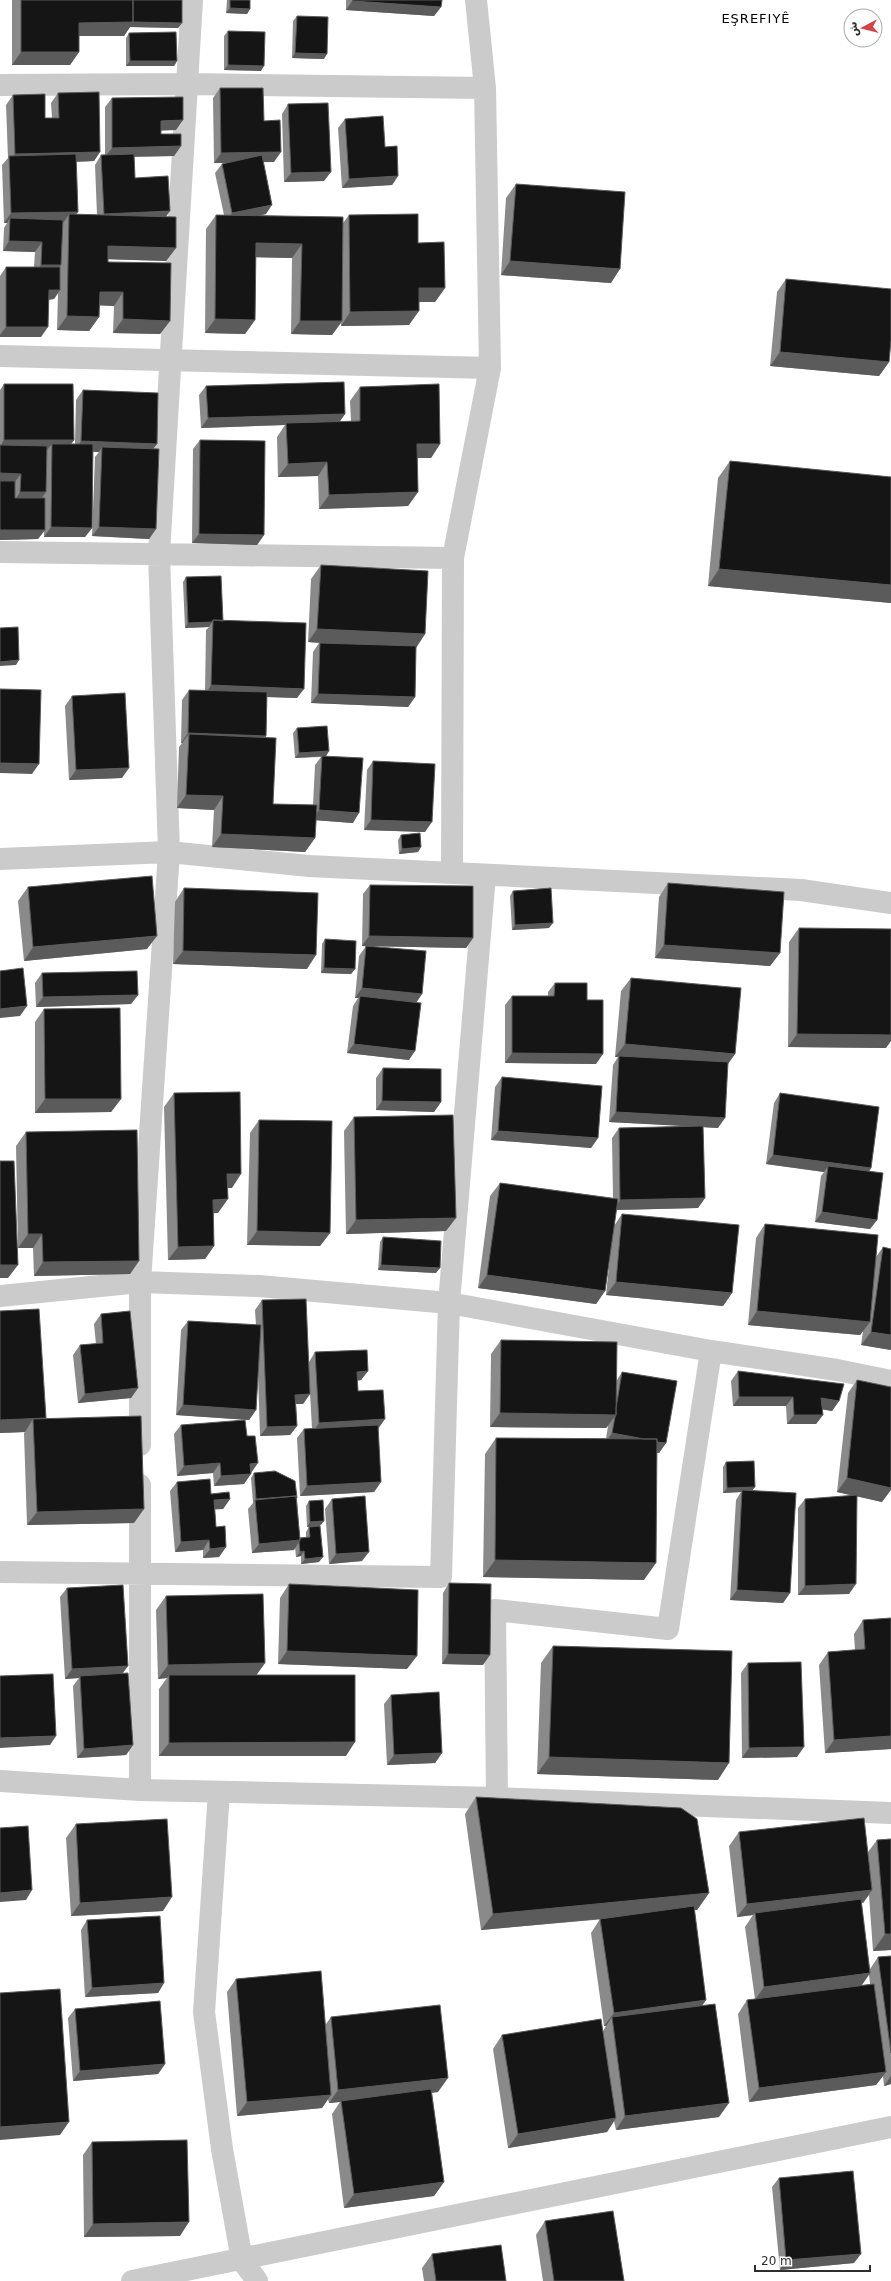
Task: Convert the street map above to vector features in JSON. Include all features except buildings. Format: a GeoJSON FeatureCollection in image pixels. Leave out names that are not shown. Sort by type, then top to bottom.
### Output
{"type":"FeatureCollection","features":[{"type":"Feature","properties":{"kind":"street"},"geometry":{"type":"LineString","coordinates":[[140,1790],[140,1282],[170,852],[158,554],[192,0]]}},
{"type":"Feature","properties":{"kind":"street"},"geometry":{"type":"LineString","coordinates":[[452,873],[453,558],[490,368],[486,88],[476,0]]}},
{"type":"Feature","properties":{"kind":"street"},"geometry":{"type":"LineString","coordinates":[[0,85],[187,84],[486,88]]}},
{"type":"Feature","properties":{"kind":"street"},"geometry":{"type":"LineString","coordinates":[[0,356],[490,368]]}},
{"type":"Feature","properties":{"kind":"street"},"geometry":{"type":"LineString","coordinates":[[0,552],[453,558]]}},
{"type":"Feature","properties":{"kind":"street"},"geometry":{"type":"LineString","coordinates":[[0,859],[170,852],[309,866],[801,890],[891,903]]}},
{"type":"Feature","properties":{"kind":"street"},"geometry":{"type":"LineString","coordinates":[[0,1572],[441,1577],[449,1303],[485,875]]}},
{"type":"Feature","properties":{"kind":"street"},"geometry":{"type":"LineString","coordinates":[[0,1296],[140,1282],[259,1286],[449,1303],[711,1351],[837,1370],[891,1381]]}},
{"type":"Feature","properties":{"kind":"street"},"geometry":{"type":"LineString","coordinates":[[497,1798],[495,1610],[668,1628],[711,1351]]}},
{"type":"Feature","properties":{"kind":"street"},"geometry":{"type":"LineString","coordinates":[[0,1781],[140,1790],[497,1798],[891,1813]]}},
{"type":"Feature","properties":{"kind":"street"},"geometry":{"type":"LineString","coordinates":[[219,1792],[204,2012],[222,2149],[242,2260],[257,2281]]}},
{"type":"Feature","properties":{"kind":"street"},"geometry":{"type":"LineString","coordinates":[[132,2281],[242,2260],[891,2126]]}},
{"type":"Feature","properties":{"kind":"district","name":"EŞREFIYÊ"},"geometry":{"type":"Point","coordinates":[756,18]}}]}
